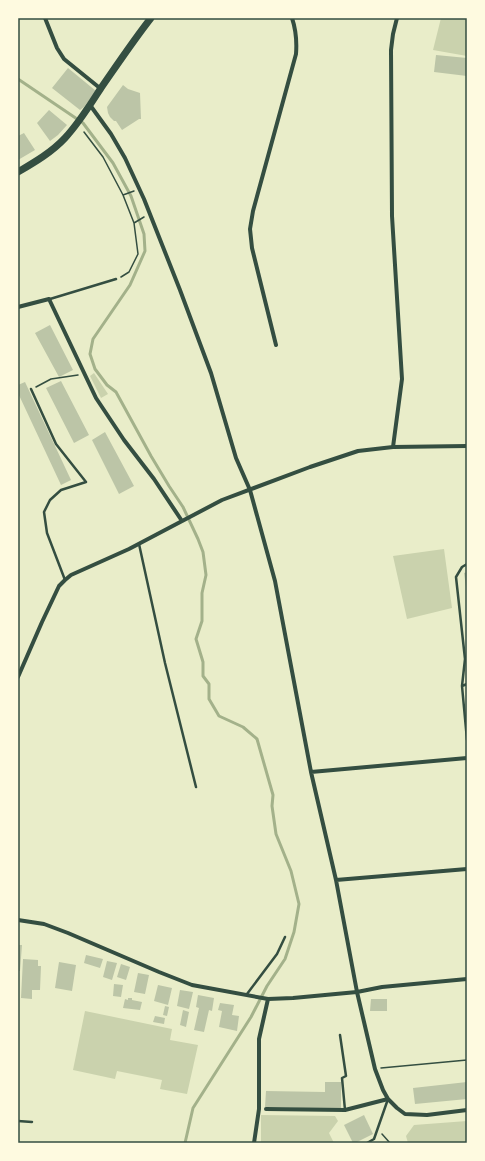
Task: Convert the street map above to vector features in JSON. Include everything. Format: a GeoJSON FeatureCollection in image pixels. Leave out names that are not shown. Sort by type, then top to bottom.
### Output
{"type":"FeatureCollection","features":[{"type":"Feature","properties":{"kind":"main road"},"geometry":{"type":"LineString","coordinates":[[18,172],[43,157],[62,141],[74,128],[149,19]]}},
{"type":"Feature","properties":{"kind":"street"},"geometry":{"type":"LineString","coordinates":[[45,18],[57,48],[64,59],[101,89]]}},
{"type":"Feature","properties":{"kind":"street"},"geometry":{"type":"LineString","coordinates":[[276,345],[252,248],[250,229],[253,211],[296,54],[297,40],[292,18]]}},
{"type":"Feature","properties":{"kind":"street"},"geometry":{"type":"LineString","coordinates":[[393,447],[402,379],[392,201],[391,50],[397,18]]}},
{"type":"Feature","properties":{"kind":"street"},"geometry":{"type":"LineString","coordinates":[[90,105],[111,134],[125,158],[139,189],[211,372],[236,458],[250,490],[275,581],[311,772],[336,880],[357,992],[375,1069],[388,1099],[405,1114],[427,1115],[467,1110]]}},
{"type":"Feature","properties":{"kind":"street"},"geometry":{"type":"LineString","coordinates":[[18,308],[49,299],[96,398],[182,521]]}},
{"type":"Feature","properties":{"kind":"street"},"geometry":{"type":"LineString","coordinates":[[18,677],[59,586],[71,575],[139,543],[222,500],[310,467],[358,452],[393,447],[467,446]]}},
{"type":"Feature","properties":{"kind":"street"},"geometry":{"type":"LineString","coordinates":[[311,772],[467,758]]}},
{"type":"Feature","properties":{"kind":"street"},"geometry":{"type":"LineString","coordinates":[[336,880],[467,869]]}},
{"type":"Feature","properties":{"kind":"street"},"geometry":{"type":"LineString","coordinates":[[18,920],[44,924],[192,985],[268,999],[357,992],[382,987],[467,979]]}},
{"type":"Feature","properties":{"kind":"street"},"geometry":{"type":"LineString","coordinates":[[254,1143],[258,1109],[259,1038],[268,999]]}},
{"type":"Feature","properties":{"kind":"street"},"geometry":{"type":"LineString","coordinates":[[266,1109],[345,1110],[388,1099]]}},
{"type":"Feature","properties":{"kind":"lane"},"geometry":{"type":"LineString","coordinates":[[49,299],[116,279]]}},
{"type":"Feature","properties":{"kind":"lane"},"geometry":{"type":"LineString","coordinates":[[30,389],[56,444],[86,482],[61,490],[50,500],[44,512],[47,533],[65,580]]}},
{"type":"Feature","properties":{"kind":"lane"},"geometry":{"type":"LineString","coordinates":[[139,543],[165,664],[196,787]]}},
{"type":"Feature","properties":{"kind":"lane"},"geometry":{"type":"LineString","coordinates":[[467,564],[462,567],[456,577],[465,659],[462,686],[467,740]]}},
{"type":"Feature","properties":{"kind":"lane"},"geometry":{"type":"LineString","coordinates":[[462,686],[467,684]]}},
{"type":"Feature","properties":{"kind":"lane"},"geometry":{"type":"LineString","coordinates":[[249,995],[277,954],[285,937]]}},
{"type":"Feature","properties":{"kind":"lane"},"geometry":{"type":"LineString","coordinates":[[340,1035],[346,1076],[342,1078],[345,1110]]}},
{"type":"Feature","properties":{"kind":"lane"},"geometry":{"type":"LineString","coordinates":[[367,1143],[374,1139],[388,1099]]}},
{"type":"Feature","properties":{"kind":"lane"},"geometry":{"type":"LineString","coordinates":[[18,1120],[32,1122]]}},
{"type":"Feature","properties":{"kind":"path"},"geometry":{"type":"LineString","coordinates":[[84,132],[103,157],[123,195],[134,223],[138,254],[129,272],[116,279]]}},
{"type":"Feature","properties":{"kind":"path"},"geometry":{"type":"LineString","coordinates":[[123,195],[139,189]]}},
{"type":"Feature","properties":{"kind":"path"},"geometry":{"type":"LineString","coordinates":[[134,223],[149,214]]}},
{"type":"Feature","properties":{"kind":"path"},"geometry":{"type":"LineString","coordinates":[[30,389],[51,379],[85,374]]}},
{"type":"Feature","properties":{"kind":"path"},"geometry":{"type":"LineString","coordinates":[[375,1069],[467,1060]]}},
{"type":"Feature","properties":{"kind":"path"},"geometry":{"type":"LineString","coordinates":[[378,1130],[390,1143]]}},
{"type":"Feature","properties":{"kind":"green space"},"geometry":{"type":"Polygon","coordinates":[[[441,18],[467,18],[467,56],[433,50],[441,18]]]}},
{"type":"Feature","properties":{"kind":"green space"},"geometry":{"type":"Polygon","coordinates":[[[94,373],[108,394],[101,398],[90,376],[94,373]]]}},
{"type":"Feature","properties":{"kind":"green space"},"geometry":{"type":"Polygon","coordinates":[[[444,549],[452,608],[407,619],[393,556],[444,549]]]}},
{"type":"Feature","properties":{"kind":"green space"},"geometry":{"type":"Polygon","coordinates":[[[85,1011],[172,1029],[170,1040],[198,1045],[187,1094],[160,1089],[162,1080],[117,1071],[115,1079],[73,1070],[85,1011]]]}},
{"type":"Feature","properties":{"kind":"green space"},"geometry":{"type":"Polygon","coordinates":[[[261,1115],[335,1116],[338,1121],[329,1133],[334,1143],[261,1143],[261,1115]]]}},
{"type":"Feature","properties":{"kind":"green space"},"geometry":{"type":"Polygon","coordinates":[[[467,1121],[467,1143],[408,1143],[406,1136],[414,1125],[467,1121]]]}},
{"type":"Feature","properties":{"kind":"building"},"geometry":{"type":"Polygon","coordinates":[[[436,55],[467,58],[467,76],[434,72],[436,55]]]}},
{"type":"Feature","properties":{"kind":"building"},"geometry":{"type":"Polygon","coordinates":[[[68,68],[96,91],[80,110],[52,88],[68,68]]]}},
{"type":"Feature","properties":{"kind":"building"},"geometry":{"type":"Polygon","coordinates":[[[123,85],[128,89],[140,93],[141,119],[122,130],[116,121],[110,117],[107,107],[123,85]]]}},
{"type":"Feature","properties":{"kind":"building"},"geometry":{"type":"Polygon","coordinates":[[[49,110],[67,125],[50,141],[37,123],[49,110]]]}},
{"type":"Feature","properties":{"kind":"building"},"geometry":{"type":"Polygon","coordinates":[[[24,133],[35,150],[18,160],[18,136],[24,133]]]}},
{"type":"Feature","properties":{"kind":"building"},"geometry":{"type":"Polygon","coordinates":[[[50,325],[73,370],[59,377],[35,333],[50,325]]]}},
{"type":"Feature","properties":{"kind":"building"},"geometry":{"type":"Polygon","coordinates":[[[61,381],[89,435],[74,443],[46,388],[61,381]]]}},
{"type":"Feature","properties":{"kind":"building"},"geometry":{"type":"Polygon","coordinates":[[[25,382],[71,480],[61,485],[18,393],[18,385],[25,382]]]}},
{"type":"Feature","properties":{"kind":"building"},"geometry":{"type":"Polygon","coordinates":[[[105,432],[134,486],[119,494],[92,440],[105,432]]]}},
{"type":"Feature","properties":{"kind":"building"},"geometry":{"type":"Polygon","coordinates":[[[467,572],[467,587],[466,587],[464,573],[467,572]]]}},
{"type":"Feature","properties":{"kind":"building"},"geometry":{"type":"Polygon","coordinates":[[[18,945],[22,945],[20,971],[18,971],[18,945]]]}},
{"type":"Feature","properties":{"kind":"building"},"geometry":{"type":"Polygon","coordinates":[[[86,955],[103,959],[100,968],[84,963],[86,955]]]}},
{"type":"Feature","properties":{"kind":"building"},"geometry":{"type":"Polygon","coordinates":[[[23,959],[38,960],[38,966],[41,966],[40,990],[32,990],[32,999],[21,998],[23,959]]]}},
{"type":"Feature","properties":{"kind":"building"},"geometry":{"type":"Polygon","coordinates":[[[107,961],[117,963],[112,980],[103,977],[107,961]]]}},
{"type":"Feature","properties":{"kind":"building"},"geometry":{"type":"Polygon","coordinates":[[[59,962],[76,965],[72,991],[55,988],[59,962]]]}},
{"type":"Feature","properties":{"kind":"building"},"geometry":{"type":"Polygon","coordinates":[[[121,964],[130,967],[126,980],[117,977],[121,964]]]}},
{"type":"Feature","properties":{"kind":"building"},"geometry":{"type":"Polygon","coordinates":[[[138,973],[149,975],[145,994],[134,992],[138,973]]]}},
{"type":"Feature","properties":{"kind":"building"},"geometry":{"type":"Polygon","coordinates":[[[114,984],[123,985],[121,997],[113,996],[114,984]]]}},
{"type":"Feature","properties":{"kind":"building"},"geometry":{"type":"Polygon","coordinates":[[[158,985],[172,988],[168,1005],[154,1001],[158,985]]]}},
{"type":"Feature","properties":{"kind":"building"},"geometry":{"type":"Polygon","coordinates":[[[180,990],[193,992],[189,1009],[177,1006],[180,990]]]}},
{"type":"Feature","properties":{"kind":"building"},"geometry":{"type":"Polygon","coordinates":[[[198,995],[214,998],[212,1011],[209,1010],[204,1032],[194,1030],[199,1008],[196,1007],[198,995]]]}},
{"type":"Feature","properties":{"kind":"building"},"geometry":{"type":"Polygon","coordinates":[[[128,998],[142,1002],[140,1010],[123,1008],[125,999],[128,1000],[128,998]]]}},
{"type":"Feature","properties":{"kind":"building"},"geometry":{"type":"Polygon","coordinates":[[[371,999],[387,999],[387,1011],[370,1011],[371,999]]]}},
{"type":"Feature","properties":{"kind":"building"},"geometry":{"type":"Polygon","coordinates":[[[220,1003],[234,1005],[232,1015],[239,1016],[237,1031],[219,1027],[222,1011],[218,1010],[220,1003]]]}},
{"type":"Feature","properties":{"kind":"building"},"geometry":{"type":"Polygon","coordinates":[[[165,1006],[169,1007],[167,1016],[163,1015],[165,1006]]]}},
{"type":"Feature","properties":{"kind":"building"},"geometry":{"type":"Polygon","coordinates":[[[183,1010],[189,1012],[186,1027],[180,1025],[183,1010]]]}},
{"type":"Feature","properties":{"kind":"building"},"geometry":{"type":"Polygon","coordinates":[[[155,1016],[165,1018],[164,1024],[153,1022],[155,1016]]]}},
{"type":"Feature","properties":{"kind":"building"},"geometry":{"type":"Polygon","coordinates":[[[325,1082],[341,1082],[341,1109],[265,1107],[266,1091],[325,1092],[325,1082]]]}},
{"type":"Feature","properties":{"kind":"building"},"geometry":{"type":"Polygon","coordinates":[[[467,1082],[467,1099],[415,1104],[413,1088],[467,1082]]]}},
{"type":"Feature","properties":{"kind":"building"},"geometry":{"type":"Polygon","coordinates":[[[364,1115],[373,1134],[353,1143],[344,1125],[364,1115]]]}},
{"type":"Feature","properties":{"kind":"waterway"},"geometry":{"type":"LineString","coordinates":[[18,79],[83,123],[113,163],[131,196],[144,234],[145,251],[130,285],[93,339],[90,354],[95,369],[107,385],[116,392],[151,456],[183,507],[203,552],[206,575],[202,593],[202,621],[196,639],[203,662],[203,676],[209,684],[209,699],[219,716],[243,727],[257,739],[273,795],[272,806],[276,834],[291,871],[299,904],[294,932],[285,959],[267,986],[251,1017],[193,1108],[185,1143]]}}]}
